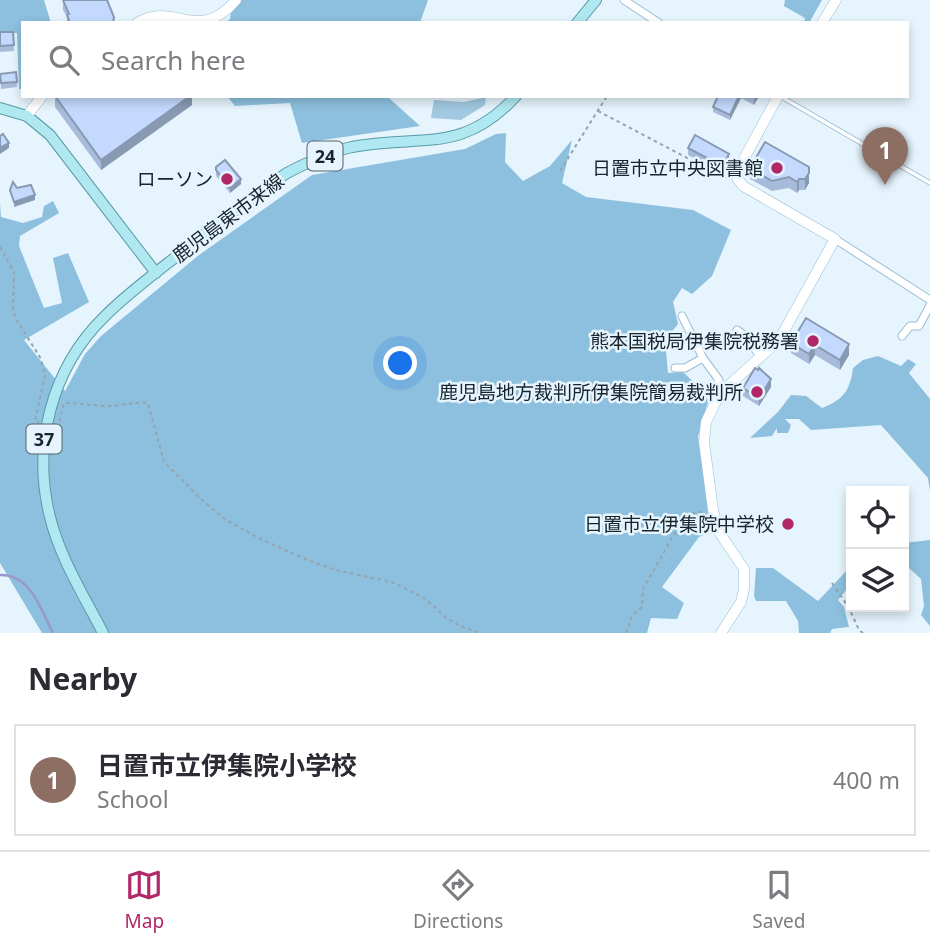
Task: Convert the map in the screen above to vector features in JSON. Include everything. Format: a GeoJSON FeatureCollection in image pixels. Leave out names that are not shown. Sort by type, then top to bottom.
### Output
{"type":"FeatureCollection","features":[{"type":"Feature","properties":{"kind":"main road"},"geometry":{"type":"LineString","coordinates":[[579,21],[596,0]]}},
{"type":"Feature","properties":{"kind":"main road","name":"鹿児島東市来線"},"geometry":{"type":"LineString","coordinates":[[0,108],[27,116],[50,135],[156,273],[267,186],[309,162],[352,148],[450,138],[467,133],[485,123],[514,98]]}},
{"type":"Feature","properties":{"kind":"main road","name":"37"},"geometry":{"type":"LineString","coordinates":[[103,633],[57,541],[51,523],[43,469],[47,424],[57,388],[78,349],[104,316],[156,273]]}},
{"type":"Feature","properties":{"kind":"street"},"geometry":{"type":"LineString","coordinates":[[141,21],[153,15],[210,21],[219,17],[236,0]]}},
{"type":"Feature","properties":{"kind":"street"},"geometry":{"type":"LineString","coordinates":[[624,0],[656,21]]}},
{"type":"Feature","properties":{"kind":"street"},"geometry":{"type":"LineString","coordinates":[[823,21],[836,0]]}},
{"type":"Feature","properties":{"kind":"street"},"geometry":{"type":"LineString","coordinates":[[27,116],[40,98]]}},
{"type":"Feature","properties":{"kind":"street"},"geometry":{"type":"LineString","coordinates":[[778,98],[739,168],[737,178],[743,186],[835,239],[930,300]]}},
{"type":"Feature","properties":{"kind":"street"},"geometry":{"type":"LineString","coordinates":[[721,633],[741,602],[744,569],[719,532],[713,510],[704,442],[706,422],[726,388],[779,340],[835,239]]}},
{"type":"Feature","properties":{"kind":"street"},"geometry":{"type":"LineString","coordinates":[[902,337],[910,326],[922,328],[930,306]]}},
{"type":"Feature","properties":{"kind":"street"},"geometry":{"type":"LineString","coordinates":[[682,316],[703,358],[719,380],[710,397],[715,403]]}},
{"type":"Feature","properties":{"kind":"street"},"geometry":{"type":"LineString","coordinates":[[737,330],[761,357]]}},
{"type":"Feature","properties":{"kind":"street"},"geometry":{"type":"LineString","coordinates":[[674,368],[685,368],[703,358]]}},
{"type":"Feature","properties":{"kind":"lane"},"geometry":{"type":"LineString","coordinates":[[782,98],[930,183]]}},
{"type":"Feature","properties":{"kind":"path"},"geometry":{"type":"LineString","coordinates":[[559,171],[606,98]]}},
{"type":"Feature","properties":{"kind":"path"},"geometry":{"type":"LineString","coordinates":[[598,111],[723,179],[737,178]]}},
{"type":"Feature","properties":{"kind":"path"},"geometry":{"type":"LineString","coordinates":[[0,247],[14,272],[15,317],[41,359],[45,375],[35,421],[47,424]]}},
{"type":"Feature","properties":{"kind":"path"},"geometry":{"type":"LineString","coordinates":[[55,438],[64,404],[149,404],[164,462],[226,520],[307,560],[335,570],[392,582],[426,599],[445,617],[460,626],[480,633]]}},
{"type":"Feature","properties":{"kind":"path"},"geometry":{"type":"LineString","coordinates":[[626,633],[635,611],[642,607],[643,589],[677,531],[690,514],[713,510]]}},
{"type":"Feature","properties":{"kind":"path"},"geometry":{"type":"LineString","coordinates":[[832,583],[863,633]]}},
{"type":"Feature","properties":{"kind":"shaded area"},"geometry":{"type":"Polygon","coordinates":[[[0,0],[44,0],[50,21],[21,21],[21,89],[17,33],[0,33],[0,0]]]}},
{"type":"Feature","properties":{"kind":"shaded area"},"geometry":{"type":"Polygon","coordinates":[[[232,0],[428,0],[421,21],[227,21],[230,19],[232,0]]]}},
{"type":"Feature","properties":{"kind":"shaded area"},"geometry":{"type":"Polygon","coordinates":[[[785,0],[822,0],[810,21],[804,21],[805,18],[784,6],[785,0]]]}},
{"type":"Feature","properties":{"kind":"shaded area"},"geometry":{"type":"Polygon","coordinates":[[[229,98],[389,98],[420,126],[302,143],[290,103],[235,106],[229,98]]]}},
{"type":"Feature","properties":{"kind":"shaded area"},"geometry":{"type":"Polygon","coordinates":[[[486,98],[485,105],[461,120],[431,118],[434,100],[464,102],[486,98]]]}},
{"type":"Feature","properties":{"kind":"shaded area"},"geometry":{"type":"Polygon","coordinates":[[[506,133],[505,162],[523,181],[550,166],[572,140],[562,183],[586,197],[693,210],[731,230],[712,276],[692,294],[682,288],[673,302],[678,324],[665,340],[668,373],[683,372],[702,390],[708,402],[698,436],[712,532],[699,537],[662,587],[684,603],[677,619],[651,618],[647,633],[42,633],[0,563],[0,203],[1,217],[23,223],[42,217],[44,206],[53,201],[59,213],[20,236],[19,246],[44,308],[62,303],[53,258],[68,253],[89,302],[24,340],[65,391],[85,354],[101,336],[199,255],[312,175],[465,149],[496,134],[506,133]]]}},
{"type":"Feature","properties":{"kind":"shaded area"},"geometry":{"type":"Polygon","coordinates":[[[878,356],[901,366],[908,359],[916,364],[909,373],[930,399],[930,491],[928,478],[881,425],[811,430],[799,419],[785,419],[791,425],[788,433],[777,433],[777,428],[772,436],[750,438],[778,412],[791,395],[806,396],[822,408],[835,402],[847,389],[853,368],[863,360],[878,356]]]}},
{"type":"Feature","properties":{"kind":"shaded area"},"geometry":{"type":"Polygon","coordinates":[[[930,540],[930,626],[921,615],[924,606],[921,579],[909,568],[909,542],[930,540]]]}},
{"type":"Feature","properties":{"kind":"shaded area"},"geometry":{"type":"Polygon","coordinates":[[[756,568],[773,568],[818,601],[846,571],[846,590],[838,600],[844,607],[849,627],[832,629],[830,633],[799,633],[798,621],[786,601],[756,601],[756,568]]]}},
{"type":"Feature","properties":{"kind":"building"},"geometry":{"type":"Polygon","coordinates":[[[63,0],[107,0],[114,17],[113,21],[69,21],[63,0]]]}},
{"type":"Feature","properties":{"kind":"building"},"geometry":{"type":"Polygon","coordinates":[[[0,32],[13,32],[14,45],[0,46],[0,32]]]}},
{"type":"Feature","properties":{"kind":"building"},"geometry":{"type":"Polygon","coordinates":[[[16,72],[17,82],[1,83],[0,74],[16,72]]]}},
{"type":"Feature","properties":{"kind":"building"},"geometry":{"type":"Polygon","coordinates":[[[56,98],[187,98],[101,160],[56,98]]]}},
{"type":"Feature","properties":{"kind":"building"},"geometry":{"type":"Polygon","coordinates":[[[717,98],[738,98],[730,115],[713,107],[717,98]]]}},
{"type":"Feature","properties":{"kind":"building"},"geometry":{"type":"Polygon","coordinates":[[[3,134],[9,143],[0,148],[0,136],[3,134]]]}},
{"type":"Feature","properties":{"kind":"building"},"geometry":{"type":"Polygon","coordinates":[[[695,135],[729,154],[722,166],[688,148],[695,135]]]}},
{"type":"Feature","properties":{"kind":"building"},"geometry":{"type":"Polygon","coordinates":[[[765,142],[809,167],[805,179],[799,179],[797,182],[789,177],[772,181],[750,168],[765,142]]]}},
{"type":"Feature","properties":{"kind":"building"},"geometry":{"type":"Polygon","coordinates":[[[225,160],[241,179],[230,188],[216,170],[225,160]]]}},
{"type":"Feature","properties":{"kind":"building"},"geometry":{"type":"Polygon","coordinates":[[[13,182],[17,188],[31,185],[35,195],[14,202],[10,190],[13,182]]]}},
{"type":"Feature","properties":{"kind":"building"},"geometry":{"type":"Polygon","coordinates":[[[806,318],[849,344],[840,360],[815,345],[809,354],[791,343],[806,318]]]}},
{"type":"Feature","properties":{"kind":"building"},"geometry":{"type":"Polygon","coordinates":[[[755,368],[759,368],[771,379],[759,398],[743,388],[755,368]]]}},
{"type":"Feature","properties":{"kind":"waterway"},"geometry":{"type":"LineString","coordinates":[[0,575],[11,576],[27,587],[34,595],[53,633]]}},
{"type":"Feature","properties":{"kind":"place","name":"日置市立中央図書館"},"geometry":{"type":"Point","coordinates":[777,168]}},
{"type":"Feature","properties":{"kind":"place","name":"ローソン"},"geometry":{"type":"Point","coordinates":[227,179]}},
{"type":"Feature","properties":{"kind":"place","name":"日置市立伊集院小学校"},"geometry":{"type":"Point","coordinates":[885,185]}},
{"type":"Feature","properties":{"kind":"place","name":"熊本国税局伊集院税務署"},"geometry":{"type":"Point","coordinates":[813,341]}},
{"type":"Feature","properties":{"kind":"place","name":"鹿児島地方裁判所伊集院簡易裁判所"},"geometry":{"type":"Point","coordinates":[757,392]}},
{"type":"Feature","properties":{"kind":"place","name":"日置市立伊集院中学校"},"geometry":{"type":"Point","coordinates":[788,524]}}]}
